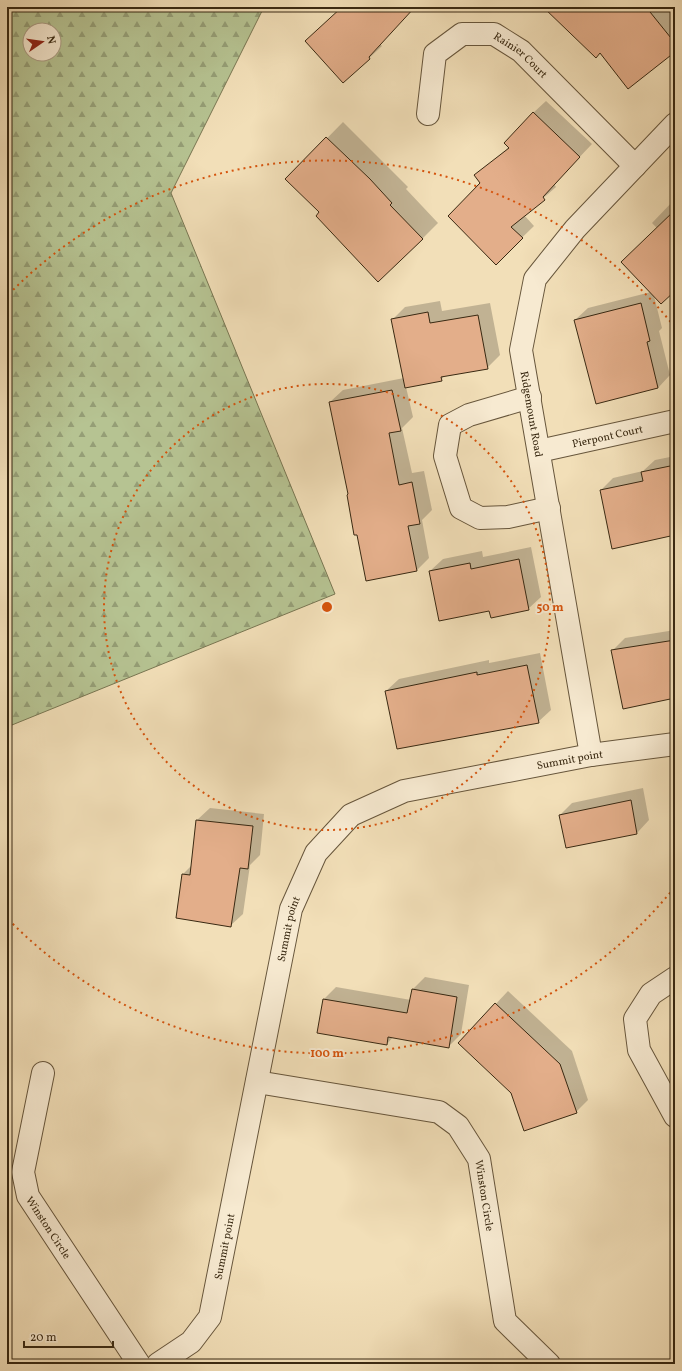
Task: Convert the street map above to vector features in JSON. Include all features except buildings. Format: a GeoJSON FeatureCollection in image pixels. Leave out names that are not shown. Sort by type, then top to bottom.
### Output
{"type":"FeatureCollection","features":[{"type":"Feature","properties":{"kind":"street","name":"Rainier Court"},"geometry":{"type":"LineString","coordinates":[[428,114],[435,54],[462,34],[494,34],[521,51],[635,166]]}},
{"type":"Feature","properties":{"kind":"street","name":"Ridgemount Road"},"geometry":{"type":"LineString","coordinates":[[591,755],[521,350],[535,279],[575,229],[675,124]]}},
{"type":"Feature","properties":{"kind":"street"},"geometry":{"type":"LineString","coordinates":[[530,397],[469,414],[450,425],[445,456],[461,508],[480,518],[508,517],[549,508]]}},
{"type":"Feature","properties":{"kind":"street","name":"Pierpont Court"},"geometry":{"type":"LineString","coordinates":[[539,451],[675,421]]}},
{"type":"Feature","properties":{"kind":"street","name":"Summit point"},"geometry":{"type":"LineString","coordinates":[[158,1364],[191,1342],[210,1317],[291,909],[316,853],[351,815],[404,791],[591,755],[675,744]]}},
{"type":"Feature","properties":{"kind":"street"},"geometry":{"type":"LineString","coordinates":[[675,978],[651,994],[634,1019],[639,1050],[675,1116]]}},
{"type":"Feature","properties":{"kind":"street","name":"Winston Circle"},"geometry":{"type":"LineString","coordinates":[[43,1073],[23,1172],[28,1196],[139,1364]]}},
{"type":"Feature","properties":{"kind":"street","name":"Winston Circle"},"geometry":{"type":"LineString","coordinates":[[257,1082],[439,1112],[458,1126],[479,1159],[505,1321],[549,1364]]}},
{"type":"Feature","properties":{"kind":"green space"},"geometry":{"type":"Polygon","coordinates":[[[7,7],[264,7],[171,193],[335,594],[7,727],[7,7]]]}}]}
